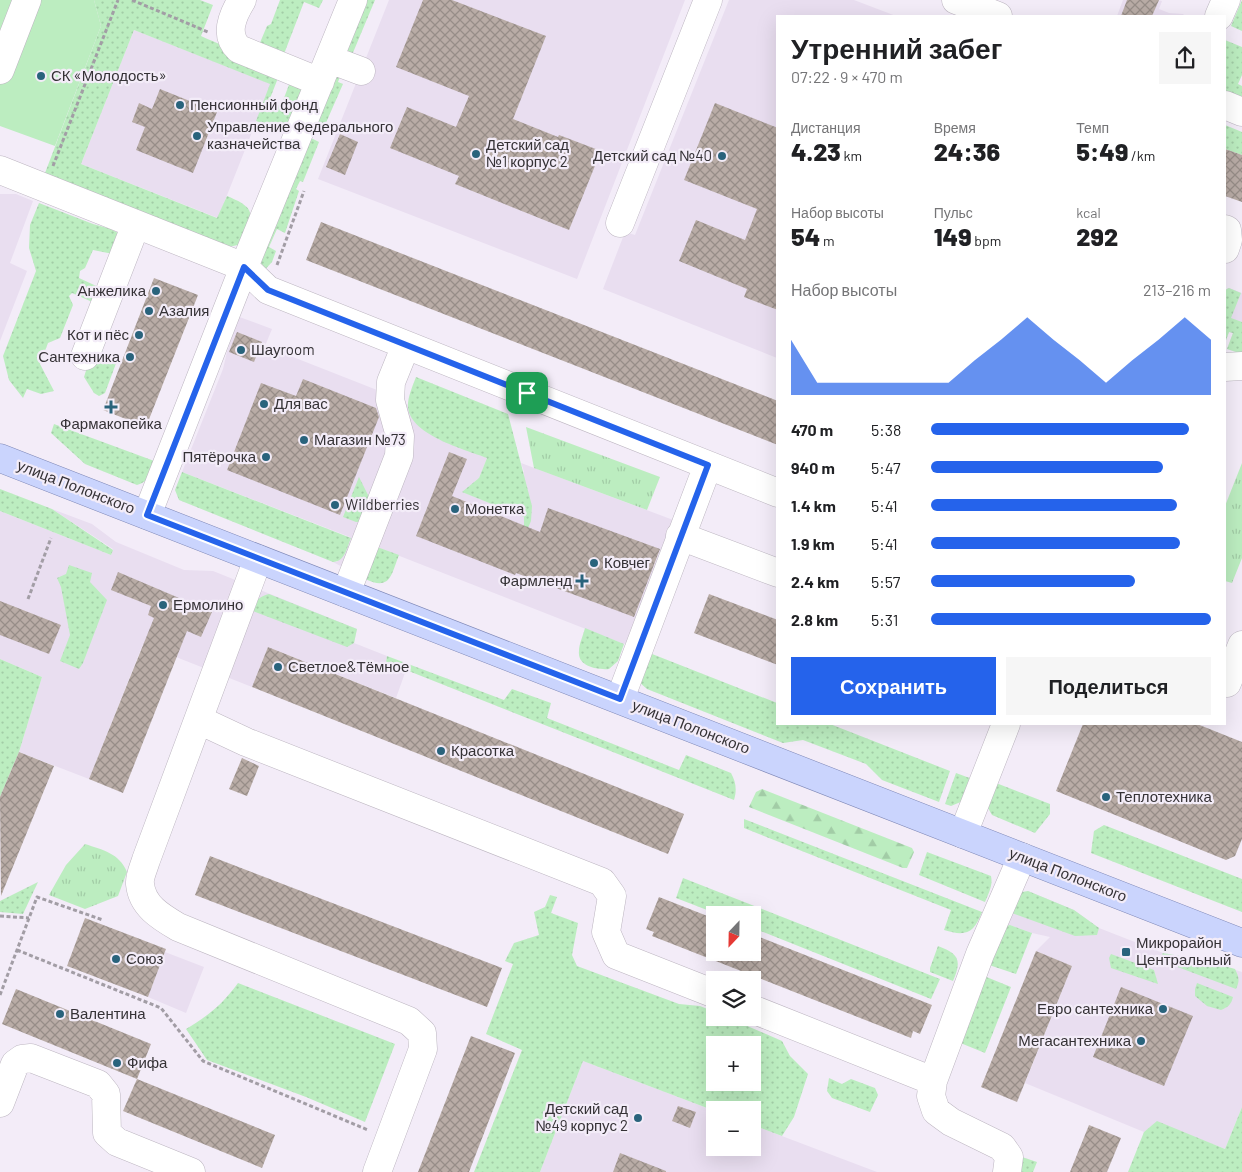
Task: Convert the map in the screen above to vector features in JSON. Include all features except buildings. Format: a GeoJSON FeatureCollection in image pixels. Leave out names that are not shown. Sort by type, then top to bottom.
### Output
{"type":"FeatureCollection","features":[{"type":"Feature","properties":{"kind":"main road","name":"улица Полонского"},"geometry":{"type":"LineString","coordinates":[[0,458],[1242,943]]}},
{"type":"Feature","properties":{"kind":"lane"},"geometry":{"type":"LineString","coordinates":[[0,70],[27,0]]}},
{"type":"Feature","properties":{"kind":"lane"},"geometry":{"type":"LineString","coordinates":[[242,0],[231,24],[230,34],[231,42],[238,49],[325,70],[361,71]]}},
{"type":"Feature","properties":{"kind":"lane"},"geometry":{"type":"LineString","coordinates":[[147,515],[244,267],[353,0]]}},
{"type":"Feature","properties":{"kind":"lane"},"geometry":{"type":"LineString","coordinates":[[620,223],[644,132],[688,77],[708,0]]}},
{"type":"Feature","properties":{"kind":"lane"},"geometry":{"type":"LineString","coordinates":[[956,0],[995,15]]}},
{"type":"Feature","properties":{"kind":"lane"},"geometry":{"type":"LineString","coordinates":[[1219,15],[1226,0]]}},
{"type":"Feature","properties":{"kind":"lane"},"geometry":{"type":"LineString","coordinates":[[1226,105],[1242,112]]}},
{"type":"Feature","properties":{"kind":"lane"},"geometry":{"type":"LineString","coordinates":[[0,170],[244,267],[268,290],[776,491]]}},
{"type":"Feature","properties":{"kind":"lane"},"geometry":{"type":"LineString","coordinates":[[85,356],[136,224]]}},
{"type":"Feature","properties":{"kind":"lane"},"geometry":{"type":"LineString","coordinates":[[1226,230],[1228,240],[1226,246]]}},
{"type":"Feature","properties":{"kind":"lane"},"geometry":{"type":"LineString","coordinates":[[346,593],[399,456],[400,436],[390,400],[391,382],[406,345]]}},
{"type":"Feature","properties":{"kind":"lane"},"geometry":{"type":"LineString","coordinates":[[1226,367],[1242,366]]}},
{"type":"Feature","properties":{"kind":"lane"},"geometry":{"type":"LineString","coordinates":[[620,699],[708,465]]}},
{"type":"Feature","properties":{"kind":"lane"},"geometry":{"type":"LineString","coordinates":[[680,536],[776,572]]}},
{"type":"Feature","properties":{"kind":"lane"},"geometry":{"type":"LineString","coordinates":[[258,559],[139,882],[145,902],[158,915],[178,927],[409,1021],[422,1033],[423,1049],[377,1172]]}},
{"type":"Feature","properties":{"kind":"lane"},"geometry":{"type":"LineString","coordinates":[[1227,683],[1242,645]]}},
{"type":"Feature","properties":{"kind":"lane"},"geometry":{"type":"LineString","coordinates":[[199,720],[246,742],[602,882],[612,896],[606,932],[616,955],[706,990]]}},
{"type":"Feature","properties":{"kind":"lane"},"geometry":{"type":"LineString","coordinates":[[963,834],[1006,725]]}},
{"type":"Feature","properties":{"kind":"lane"},"geometry":{"type":"LineString","coordinates":[[1007,1172],[1009,1157],[1002,1147],[951,1122],[936,1111],[931,1096],[933,1081],[980,954],[1022,857]]}},
{"type":"Feature","properties":{"kind":"lane"},"geometry":{"type":"LineString","coordinates":[[761,1013],[933,1081]]}},
{"type":"Feature","properties":{"kind":"lane"},"geometry":{"type":"LineString","coordinates":[[0,1103],[16,1064],[22,1059],[31,1058],[98,1084],[106,1094],[107,1133],[117,1142],[192,1172]]}},
{"type":"Feature","properties":{"kind":"path"},"geometry":{"type":"LineString","coordinates":[[43,187],[118,0]]}},
{"type":"Feature","properties":{"kind":"path"},"geometry":{"type":"LineString","coordinates":[[132,0],[231,42]]}},
{"type":"Feature","properties":{"kind":"path"},"geometry":{"type":"LineString","coordinates":[[28,599],[51,538]]}},
{"type":"Feature","properties":{"kind":"path"},"geometry":{"type":"LineString","coordinates":[[0,995],[37,897],[103,920]]}},
{"type":"Feature","properties":{"kind":"path"},"geometry":{"type":"LineString","coordinates":[[0,916],[29,918]]}},
{"type":"Feature","properties":{"kind":"path"},"geometry":{"type":"LineString","coordinates":[[17,950],[161,1008],[203,1061],[389,1139]]}},
{"type":"Feature","properties":{"kind":"shaded area","name":"Детский сад №1 корпус 2"},"geometry":{"type":"Polygon","coordinates":[[[389,0],[685,0],[577,279],[318,179],[389,0]]]}},
{"type":"Feature","properties":{"kind":"shaded area","name":"Детский сад №40"},"geometry":{"type":"Polygon","coordinates":[[[729,0],[854,0],[893,15],[776,15],[776,358],[603,289],[625,232],[635,235],[729,0]]]}},
{"type":"Feature","properties":{"kind":"shaded area"},"geometry":{"type":"Polygon","coordinates":[[[1123,0],[1158,0],[1162,1],[1159,9],[1169,13],[1184,15],[1117,15],[1123,0]]]}},
{"type":"Feature","properties":{"kind":"shaded area"},"geometry":{"type":"Polygon","coordinates":[[[134,30],[271,84],[218,218],[81,164],[134,30]]]}},
{"type":"Feature","properties":{"kind":"shaded area"},"geometry":{"type":"Polygon","coordinates":[[[0,194],[16,194],[33,201],[10,263],[27,271],[0,341],[0,194]]]}},
{"type":"Feature","properties":{"kind":"shaded area"},"geometry":{"type":"Polygon","coordinates":[[[1229,288],[1242,293],[1242,354],[1227,349],[1233,333],[1229,332],[1226,340],[1226,290],[1229,288]]]}},
{"type":"Feature","properties":{"kind":"shaded area"},"geometry":{"type":"Polygon","coordinates":[[[234,315],[272,329],[265,346],[377,390],[407,404],[412,417],[439,439],[487,458],[479,478],[463,492],[524,517],[524,472],[521,463],[676,521],[631,639],[624,644],[369,544],[365,579],[333,562],[337,562],[350,537],[182,472],[223,369],[233,334],[230,325],[234,315]]]}},
{"type":"Feature","properties":{"kind":"shaded area"},"geometry":{"type":"Polygon","coordinates":[[[52,509],[92,524],[116,542],[184,570],[213,571],[357,629],[354,643],[387,656],[386,662],[406,670],[396,698],[268,647],[252,687],[143,644],[89,779],[19,752],[42,677],[0,659],[0,511],[111,555],[113,549],[52,509]]]}},
{"type":"Feature","properties":{"kind":"shaded area"},"geometry":{"type":"Polygon","coordinates":[[[1028,891],[1074,910],[1099,928],[1163,953],[1208,961],[1242,972],[1242,1107],[1225,1149],[1157,1122],[1144,1132],[1025,1083],[1072,966],[1036,951],[1050,937],[1010,925],[1005,926],[1009,912],[1028,891]]]}},
{"type":"Feature","properties":{"kind":"shaded area"},"geometry":{"type":"Polygon","coordinates":[[[165,952],[204,967],[186,1013],[148,997],[165,952]]]}},
{"type":"Feature","properties":{"kind":"shaded area","name":"Детский сад №49 корпус 2"},"geometry":{"type":"Polygon","coordinates":[[[583,1061],[706,1108],[706,1156],[761,1156],[761,1128],[877,1172],[540,1172],[583,1061]]]}},
{"type":"Feature","properties":{"kind":"green space","name":"СК «Молодость»"},"geometry":{"type":"Polygon","coordinates":[[[0,0],[94,0],[101,26],[55,146],[0,126],[0,0]]]}},
{"type":"Feature","properties":{"kind":"green space"},"geometry":{"type":"Polygon","coordinates":[[[94,0],[200,0],[213,5],[201,36],[271,67],[284,75],[304,93],[289,133],[256,121],[270,84],[134,30],[81,164],[217,218],[227,196],[244,205],[250,214],[249,226],[243,244],[228,247],[45,173],[101,26],[94,0]],[[278,78],[269,101],[281,106],[290,82],[278,78]]]}},
{"type":"Feature","properties":{"kind":"green space"},"geometry":{"type":"Polygon","coordinates":[[[280,0],[323,0],[319,8],[304,2],[284,54],[259,45],[267,26],[271,24],[280,0]]]}},
{"type":"Feature","properties":{"kind":"green space"},"geometry":{"type":"Polygon","coordinates":[[[364,0],[375,0],[352,55],[343,51],[364,0]]]}},
{"type":"Feature","properties":{"kind":"green space"},"geometry":{"type":"Polygon","coordinates":[[[1242,0],[1242,31],[1231,26],[1242,0]]]}},
{"type":"Feature","properties":{"kind":"green space"},"geometry":{"type":"Polygon","coordinates":[[[1226,40],[1242,47],[1242,75],[1238,84],[1242,86],[1242,106],[1226,98],[1226,40]]]}},
{"type":"Feature","properties":{"kind":"green space"},"geometry":{"type":"Polygon","coordinates":[[[335,72],[341,74],[338,82],[343,84],[325,125],[317,123],[311,138],[319,142],[303,182],[300,181],[296,189],[299,191],[285,233],[277,229],[269,247],[276,251],[272,262],[260,275],[258,269],[335,72]]]}},
{"type":"Feature","properties":{"kind":"green space"},"geometry":{"type":"Polygon","coordinates":[[[1226,125],[1242,132],[1242,155],[1226,149],[1226,125]]]}},
{"type":"Feature","properties":{"kind":"green space"},"geometry":{"type":"Polygon","coordinates":[[[39,203],[111,229],[125,237],[118,255],[93,250],[85,268],[80,271],[79,278],[105,290],[99,305],[72,293],[69,296],[73,305],[60,338],[48,343],[40,364],[54,391],[41,394],[27,389],[23,398],[9,380],[3,356],[36,271],[29,248],[30,225],[39,203]]]}},
{"type":"Feature","properties":{"kind":"green space"},"geometry":{"type":"Polygon","coordinates":[[[1229,288],[1241,293],[1231,318],[1242,322],[1242,354],[1227,349],[1233,333],[1229,332],[1226,340],[1226,290],[1229,288]]]}},
{"type":"Feature","properties":{"kind":"green space"},"geometry":{"type":"Polygon","coordinates":[[[101,351],[118,358],[105,393],[99,396],[94,393],[84,377],[90,358],[101,351]]]}},
{"type":"Feature","properties":{"kind":"green space"},"geometry":{"type":"Polygon","coordinates":[[[416,377],[508,414],[532,506],[531,521],[524,537],[524,517],[462,492],[479,478],[487,458],[438,439],[416,423],[410,414],[408,403],[416,377]]]}},
{"type":"Feature","properties":{"kind":"green space"},"geometry":{"type":"Polygon","coordinates":[[[54,424],[157,462],[147,479],[137,485],[85,464],[51,433],[54,424]]]}},
{"type":"Feature","properties":{"kind":"green space"},"geometry":{"type":"Polygon","coordinates":[[[526,427],[660,477],[647,510],[534,468],[526,427]]]}},
{"type":"Feature","properties":{"kind":"green space"},"geometry":{"type":"Polygon","coordinates":[[[1242,463],[1242,558],[1232,583],[1226,581],[1226,503],[1242,463]]]}},
{"type":"Feature","properties":{"kind":"green space"},"geometry":{"type":"Polygon","coordinates":[[[182,472],[351,538],[343,557],[333,562],[179,500],[175,490],[182,472]]]}},
{"type":"Feature","properties":{"kind":"green space"},"geometry":{"type":"Polygon","coordinates":[[[359,477],[372,503],[362,522],[356,522],[343,517],[359,477]]]}},
{"type":"Feature","properties":{"kind":"green space"},"geometry":{"type":"Polygon","coordinates":[[[0,489],[52,509],[113,550],[111,555],[0,511],[0,489]]]}},
{"type":"Feature","properties":{"kind":"green space"},"geometry":{"type":"Polygon","coordinates":[[[369,544],[399,555],[392,575],[385,582],[380,583],[365,579],[369,544]]]}},
{"type":"Feature","properties":{"kind":"green space"},"geometry":{"type":"Polygon","coordinates":[[[69,565],[92,573],[90,582],[107,600],[79,669],[60,661],[70,635],[61,587],[57,578],[66,574],[69,565]]]}},
{"type":"Feature","properties":{"kind":"green space"},"geometry":{"type":"Polygon","coordinates":[[[269,594],[357,629],[354,643],[347,647],[250,610],[257,600],[269,594]]]}},
{"type":"Feature","properties":{"kind":"green space"},"geometry":{"type":"Polygon","coordinates":[[[585,628],[624,644],[618,661],[609,669],[594,668],[581,661],[579,648],[585,628]]]}},
{"type":"Feature","properties":{"kind":"green space"},"geometry":{"type":"Polygon","coordinates":[[[647,652],[776,703],[776,725],[833,725],[950,771],[939,802],[882,780],[866,764],[803,740],[783,743],[647,689],[639,682],[647,652]]]}},
{"type":"Feature","properties":{"kind":"green space"},"geometry":{"type":"Polygon","coordinates":[[[387,656],[504,700],[512,689],[551,703],[547,718],[679,770],[686,755],[731,773],[736,786],[734,800],[386,662],[387,656]]]}},
{"type":"Feature","properties":{"kind":"green space"},"geometry":{"type":"Polygon","coordinates":[[[0,659],[42,677],[19,752],[0,797],[0,659]]]}},
{"type":"Feature","properties":{"kind":"green space"},"geometry":{"type":"Polygon","coordinates":[[[956,773],[975,780],[963,801],[951,806],[945,804],[956,773]]]}},
{"type":"Feature","properties":{"kind":"green space"},"geometry":{"type":"Polygon","coordinates":[[[996,783],[1050,804],[1050,814],[1035,833],[992,815],[988,808],[996,783]]]}},
{"type":"Feature","properties":{"kind":"green space"},"geometry":{"type":"Polygon","coordinates":[[[762,789],[912,848],[914,852],[907,868],[749,807],[756,792],[762,789]]]}},
{"type":"Feature","properties":{"kind":"green space"},"geometry":{"type":"Polygon","coordinates":[[[744,819],[982,912],[976,925],[968,932],[958,933],[944,930],[951,910],[744,828],[744,819]]]}},
{"type":"Feature","properties":{"kind":"green space"},"geometry":{"type":"Polygon","coordinates":[[[1104,825],[1242,879],[1242,912],[1091,853],[1094,831],[1104,825]]]}},
{"type":"Feature","properties":{"kind":"green space"},"geometry":{"type":"Polygon","coordinates":[[[85,844],[115,856],[120,860],[127,872],[118,896],[85,909],[49,895],[66,865],[85,844]]]}},
{"type":"Feature","properties":{"kind":"green space"},"geometry":{"type":"Polygon","coordinates":[[[927,852],[991,876],[991,886],[985,902],[919,875],[927,852]]]}},
{"type":"Feature","properties":{"kind":"green space"},"geometry":{"type":"Polygon","coordinates":[[[683,878],[754,906],[706,906],[706,910],[676,898],[683,878]]]}},
{"type":"Feature","properties":{"kind":"green space"},"geometry":{"type":"Polygon","coordinates":[[[38,882],[23,914],[0,912],[0,901],[38,882]]]}},
{"type":"Feature","properties":{"kind":"green space"},"geometry":{"type":"Polygon","coordinates":[[[1028,891],[1074,910],[1099,928],[1097,935],[1075,936],[1009,912],[1022,892],[1028,891]]]}},
{"type":"Feature","properties":{"kind":"green space"},"geometry":{"type":"Polygon","coordinates":[[[550,895],[557,897],[551,913],[578,923],[572,955],[577,966],[679,1004],[706,1008],[706,1026],[747,1026],[782,1041],[790,1056],[808,1074],[794,1117],[782,1136],[761,1128],[761,1101],[706,1101],[706,1108],[583,1061],[540,1172],[474,1172],[522,1050],[486,1034],[513,964],[505,961],[514,943],[539,935],[534,912],[545,907],[550,895]]]}},
{"type":"Feature","properties":{"kind":"green space"},"geometry":{"type":"Polygon","coordinates":[[[761,909],[940,979],[931,999],[761,931],[761,909]]]}},
{"type":"Feature","properties":{"kind":"green space"},"geometry":{"type":"Polygon","coordinates":[[[1010,925],[1032,933],[1016,974],[989,965],[1005,926],[1010,925]]]}},
{"type":"Feature","properties":{"kind":"green space"},"geometry":{"type":"Polygon","coordinates":[[[938,946],[950,952],[957,959],[956,974],[953,981],[930,972],[938,946]]]}},
{"type":"Feature","properties":{"kind":"green space"},"geometry":{"type":"Polygon","coordinates":[[[1163,953],[1208,961],[1235,969],[1238,979],[1236,989],[1159,960],[1163,953]]]}},
{"type":"Feature","properties":{"kind":"green space"},"geometry":{"type":"Polygon","coordinates":[[[1111,954],[1154,970],[1158,984],[1111,968],[1109,958],[1111,954]]]}},
{"type":"Feature","properties":{"kind":"green space"},"geometry":{"type":"Polygon","coordinates":[[[984,976],[1011,987],[985,1053],[958,1042],[984,976]]]}},
{"type":"Feature","properties":{"kind":"green space"},"geometry":{"type":"Polygon","coordinates":[[[238,983],[395,1044],[365,1122],[306,1097],[207,1060],[186,1029],[215,1009],[238,983]]]}},
{"type":"Feature","properties":{"kind":"green space"},"geometry":{"type":"Polygon","coordinates":[[[1197,983],[1233,997],[1231,1002],[1221,1010],[1207,1006],[1195,996],[1197,983]]]}},
{"type":"Feature","properties":{"kind":"green space"},"geometry":{"type":"Polygon","coordinates":[[[829,1078],[842,1084],[851,1079],[875,1088],[878,1095],[870,1112],[832,1098],[827,1091],[829,1078]]]}},
{"type":"Feature","properties":{"kind":"green space"},"geometry":{"type":"Polygon","coordinates":[[[1242,1107],[1242,1172],[1128,1172],[1144,1132],[1157,1121],[1225,1149],[1242,1107]]]}},
{"type":"Feature","properties":{"kind":"green space"},"geometry":{"type":"Polygon","coordinates":[[[1022,1157],[1037,1162],[1033,1172],[1016,1172],[1022,1157]]]}},
{"type":"Feature","properties":{"kind":"place","name":"СК «Молодость»"},"geometry":{"type":"Point","coordinates":[41,76]}},
{"type":"Feature","properties":{"kind":"place","name":"Пенсионный фонд"},"geometry":{"type":"Point","coordinates":[180,105]}},
{"type":"Feature","properties":{"kind":"place","name":"Управление Федерального казначейства"},"geometry":{"type":"Point","coordinates":[197,136]}},
{"type":"Feature","properties":{"kind":"place","name":"Детский сад №1 корпус 2"},"geometry":{"type":"Point","coordinates":[476,154]}},
{"type":"Feature","properties":{"kind":"place","name":"Детский сад №40"},"geometry":{"type":"Point","coordinates":[722,156]}},
{"type":"Feature","properties":{"kind":"place","name":"Анжелика"},"geometry":{"type":"Point","coordinates":[156,291]}},
{"type":"Feature","properties":{"kind":"place","name":"Азалия"},"geometry":{"type":"Point","coordinates":[149,311]}},
{"type":"Feature","properties":{"kind":"place","name":"Кот и пёс"},"geometry":{"type":"Point","coordinates":[139,335]}},
{"type":"Feature","properties":{"kind":"place","name":"Шауroom"},"geometry":{"type":"Point","coordinates":[241,350]}},
{"type":"Feature","properties":{"kind":"place","name":"Сантехника"},"geometry":{"type":"Point","coordinates":[130,357]}},
{"type":"Feature","properties":{"kind":"place","name":"Для вас"},"geometry":{"type":"Point","coordinates":[264,404]}},
{"type":"Feature","properties":{"kind":"place","name":"Фармакопейка"},"geometry":{"type":"Point","coordinates":[111,407]}},
{"type":"Feature","properties":{"kind":"place","name":"Магазин №73"},"geometry":{"type":"Point","coordinates":[304,440]}},
{"type":"Feature","properties":{"kind":"place","name":"Пятёрочка"},"geometry":{"type":"Point","coordinates":[266,457]}},
{"type":"Feature","properties":{"kind":"place","name":"Wildberries"},"geometry":{"type":"Point","coordinates":[335,505]}},
{"type":"Feature","properties":{"kind":"place","name":"Монетка"},"geometry":{"type":"Point","coordinates":[455,509]}},
{"type":"Feature","properties":{"kind":"place","name":"Ковчег"},"geometry":{"type":"Point","coordinates":[594,563]}},
{"type":"Feature","properties":{"kind":"place","name":"Фармленд"},"geometry":{"type":"Point","coordinates":[582,581]}},
{"type":"Feature","properties":{"kind":"place","name":"Ермолино"},"geometry":{"type":"Point","coordinates":[163,605]}},
{"type":"Feature","properties":{"kind":"place","name":"Светлое&Тёмное"},"geometry":{"type":"Point","coordinates":[278,667]}},
{"type":"Feature","properties":{"kind":"place","name":"Красотка"},"geometry":{"type":"Point","coordinates":[441,751]}},
{"type":"Feature","properties":{"kind":"place","name":"Теплотехника"},"geometry":{"type":"Point","coordinates":[1106,797]}},
{"type":"Feature","properties":{"kind":"place","name":"Микрорайон Центральный"},"geometry":{"type":"Point","coordinates":[1126,952]}},
{"type":"Feature","properties":{"kind":"place","name":"Союз"},"geometry":{"type":"Point","coordinates":[116,959]}},
{"type":"Feature","properties":{"kind":"place","name":"Евро сантехника"},"geometry":{"type":"Point","coordinates":[1163,1009]}},
{"type":"Feature","properties":{"kind":"place","name":"Валентина"},"geometry":{"type":"Point","coordinates":[60,1014]}},
{"type":"Feature","properties":{"kind":"place","name":"Мегасантехника"},"geometry":{"type":"Point","coordinates":[1141,1041]}},
{"type":"Feature","properties":{"kind":"place","name":"Фифа"},"geometry":{"type":"Point","coordinates":[117,1063]}},
{"type":"Feature","properties":{"kind":"place","name":"Детский сад №49 корпус 2"},"geometry":{"type":"Point","coordinates":[638,1118]}},
{"type":"Feature","properties":{"kind":"route"},"geometry":{"type":"LineString","coordinates":[[244,267],[268,290],[527,393],[708,465],[620,699],[147,515],[164,476],[244,267]]}}]}
